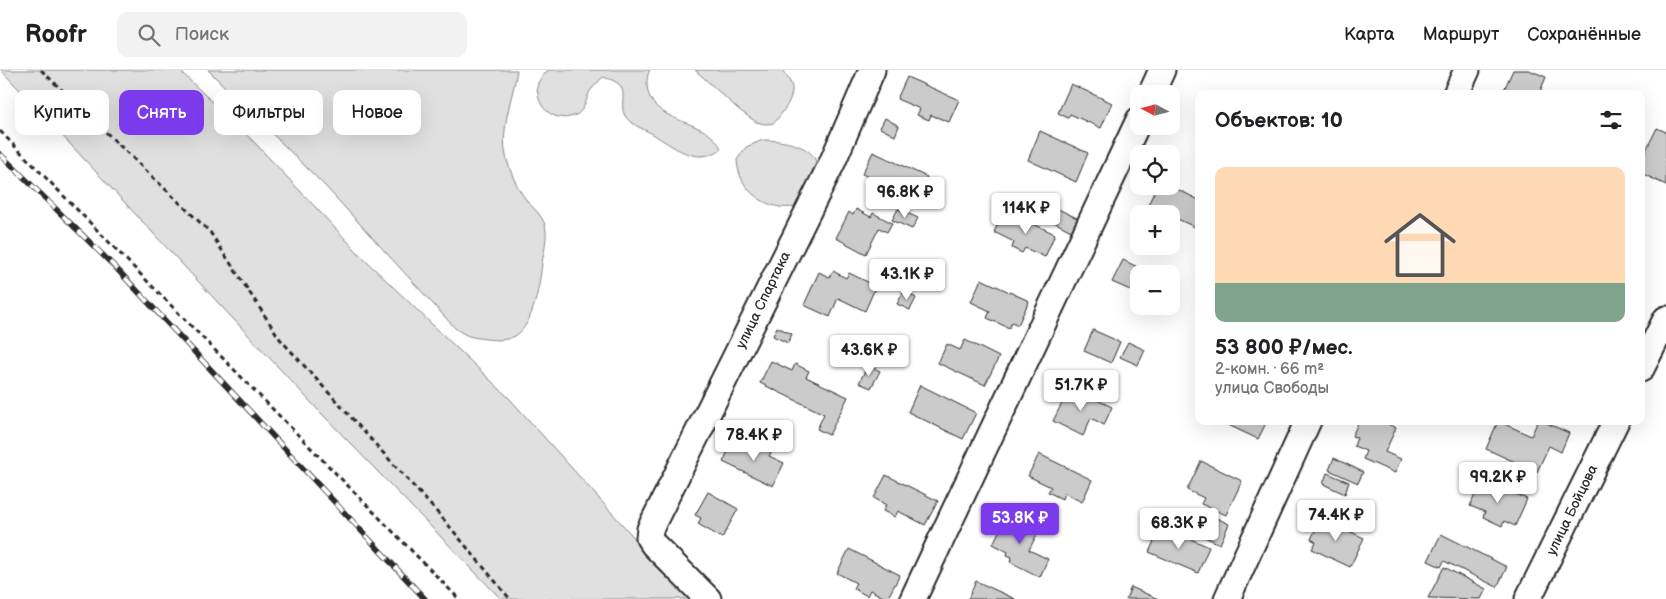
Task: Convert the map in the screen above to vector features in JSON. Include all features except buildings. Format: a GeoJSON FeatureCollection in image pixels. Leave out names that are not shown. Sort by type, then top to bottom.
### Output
{"type":"FeatureCollection","features":[{"type":"Feature","properties":{"kind":"street","name":"улица Спартака"},"geometry":{"type":"LineString","coordinates":[[708,599],[654,545],[649,538],[650,529],[832,163],[872,70]]}},
{"type":"Feature","properties":{"kind":"street"},"geometry":{"type":"LineString","coordinates":[[1155,85],[1162,70]]}},
{"type":"Feature","properties":{"kind":"street"},"geometry":{"type":"LineString","coordinates":[[1458,90],[1467,70]]}},
{"type":"Feature","properties":{"kind":"street"},"geometry":{"type":"LineString","coordinates":[[913,599],[1132,135]]}},
{"type":"Feature","properties":{"kind":"street"},"geometry":{"type":"LineString","coordinates":[[1645,361],[1666,319]]}},
{"type":"Feature","properties":{"kind":"street"},"geometry":{"type":"LineString","coordinates":[[1227,599],[1306,425]]}},
{"type":"Feature","properties":{"kind":"street","name":"улица Бойцова"},"geometry":{"type":"LineString","coordinates":[[1528,599],[1614,425]]}},
{"type":"Feature","properties":{"kind":"path"},"geometry":{"type":"LineString","coordinates":[[41,70],[210,232],[280,339],[445,521],[510,599]]}},
{"type":"Feature","properties":{"kind":"path"},"geometry":{"type":"LineString","coordinates":[[0,131],[459,599]]}},
{"type":"Feature","properties":{"kind":"shaded area"},"geometry":{"type":"Polygon","coordinates":[[[1,70],[179,70],[200,90],[119,90],[119,135],[204,135],[204,94],[214,104],[214,135],[247,135],[255,143],[365,260],[509,398],[689,599],[501,599],[320,412],[62,135],[109,135],[109,90],[20,90],[1,70]]]}},
{"type":"Feature","properties":{"kind":"shaded area"},"geometry":{"type":"Polygon","coordinates":[[[208,70],[517,70],[506,123],[506,156],[517,185],[527,201],[542,218],[546,234],[540,281],[535,302],[527,323],[522,330],[512,338],[497,340],[469,336],[455,328],[326,187],[274,135],[323,135],[323,90],[228,90],[208,70]]]}},
{"type":"Feature","properties":{"kind":"shaded area"},"geometry":{"type":"Polygon","coordinates":[[[548,70],[650,70],[647,85],[650,98],[658,108],[668,115],[705,131],[721,149],[703,156],[685,153],[633,124],[625,116],[623,94],[619,84],[603,77],[590,91],[579,113],[570,117],[557,117],[546,111],[542,106],[537,90],[539,81],[548,70]]]}},
{"type":"Feature","properties":{"kind":"shaded area"},"geometry":{"type":"Polygon","coordinates":[[[695,70],[782,70],[791,84],[792,94],[781,115],[774,123],[756,122],[738,109],[695,70]]]}},
{"type":"Feature","properties":{"kind":"shaded area"},"geometry":{"type":"Polygon","coordinates":[[[763,140],[796,145],[811,154],[815,160],[817,168],[800,207],[783,207],[771,205],[763,201],[750,191],[741,177],[737,160],[746,147],[763,140]]]}},
{"type":"Feature","properties":{"kind":"railway"},"geometry":{"type":"LineString","coordinates":[[0,154],[116,268],[425,599]]}}]}
